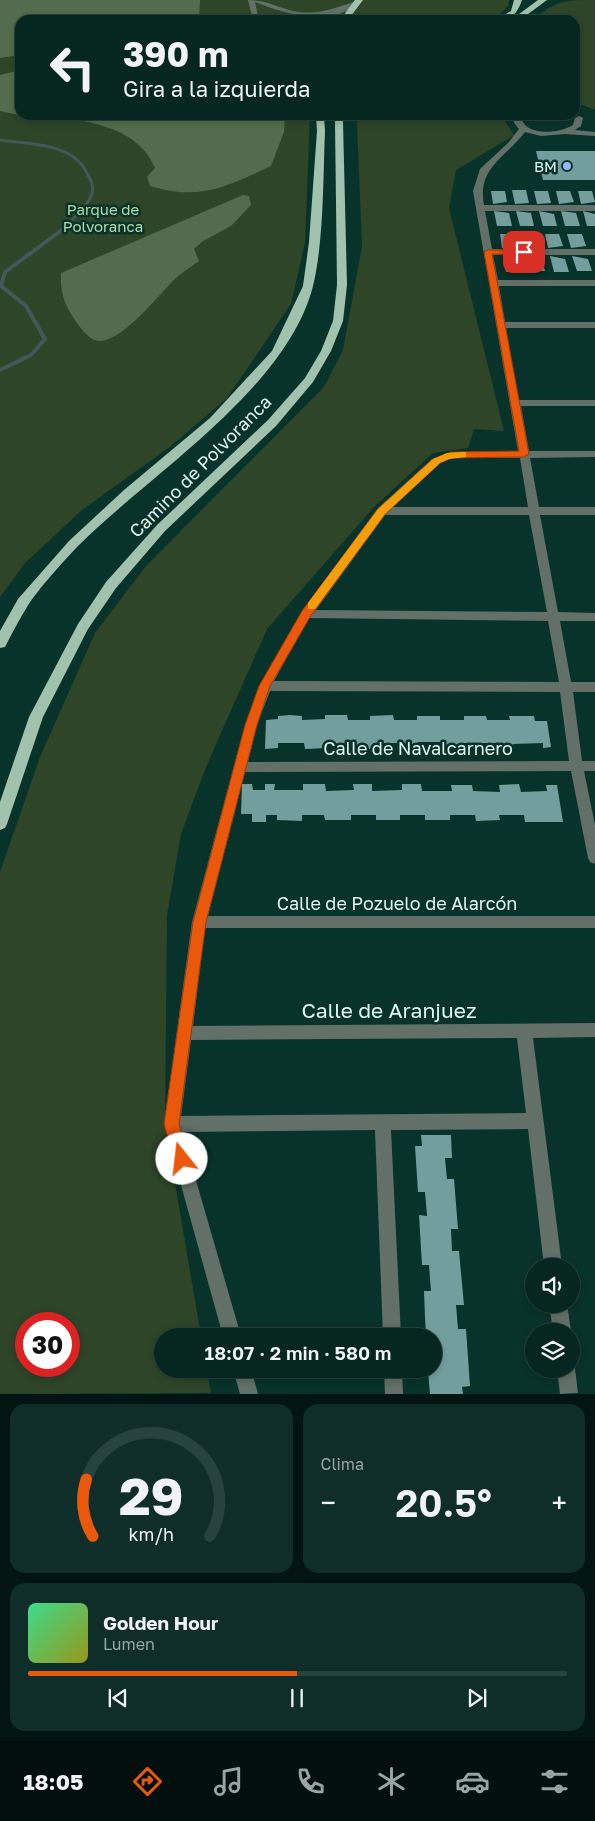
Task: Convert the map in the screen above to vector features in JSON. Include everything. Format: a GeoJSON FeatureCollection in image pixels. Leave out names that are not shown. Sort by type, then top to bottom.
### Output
{"type":"FeatureCollection","features":[{"type":"Feature","properties":{"kind":"highway"},"geometry":{"type":"LineString","coordinates":[[509,15],[514,12],[518,0]]}},
{"type":"Feature","properties":{"kind":"highway"},"geometry":{"type":"LineString","coordinates":[[521,15],[543,0]]}},
{"type":"Feature","properties":{"kind":"highway"},"geometry":{"type":"LineString","coordinates":[[357,15],[359,1]]}},
{"type":"Feature","properties":{"kind":"highway"},"geometry":{"type":"LineString","coordinates":[[348,15],[359,1]]}},
{"type":"Feature","properties":{"kind":"highway","name":"Camino de Polvoranca"},"geometry":{"type":"LineString","coordinates":[[0,643],[23,602],[73,544],[128,493],[214,421],[278,352],[308,286],[314,242],[320,120]]}},
{"type":"Feature","properties":{"kind":"highway","name":"Camino de Polvoranca"},"geometry":{"type":"LineString","coordinates":[[0,824],[36,717],[83,627],[111,585],[161,528],[272,423],[309,380],[326,351],[338,321],[342,286],[340,120]]}},
{"type":"Feature","properties":{"kind":"street"},"geometry":{"type":"LineString","coordinates":[[255,15],[253,0],[294,14],[304,15]]}},
{"type":"Feature","properties":{"kind":"street"},"geometry":{"type":"LineString","coordinates":[[321,15],[334,13],[359,1]]}},
{"type":"Feature","properties":{"kind":"street"},"geometry":{"type":"LineString","coordinates":[[580,118],[595,129]]}},
{"type":"Feature","properties":{"kind":"street"},"geometry":{"type":"LineString","coordinates":[[517,120],[524,128],[546,134]]}},
{"type":"Feature","properties":{"kind":"street"},"geometry":{"type":"LineString","coordinates":[[568,132],[578,126],[577,120]]}},
{"type":"Feature","properties":{"kind":"street"},"geometry":{"type":"LineString","coordinates":[[524,128],[511,145],[482,171],[477,190],[566,688],[576,766],[595,858]]}},
{"type":"Feature","properties":{"kind":"street"},"geometry":{"type":"LineString","coordinates":[[511,145],[546,134],[568,132],[595,134]]}},
{"type":"Feature","properties":{"kind":"street"},"geometry":{"type":"LineString","coordinates":[[479,208],[595,208]]}},
{"type":"Feature","properties":{"kind":"street"},"geometry":{"type":"LineString","coordinates":[[488,252],[595,252]]}},
{"type":"Feature","properties":{"kind":"street"},"geometry":{"type":"LineString","coordinates":[[494,283],[595,283]]}},
{"type":"Feature","properties":{"kind":"street"},"geometry":{"type":"LineString","coordinates":[[501,325],[595,325]]}},
{"type":"Feature","properties":{"kind":"street"},"geometry":{"type":"LineString","coordinates":[[515,403],[595,403]]}},
{"type":"Feature","properties":{"kind":"street"},"geometry":{"type":"LineString","coordinates":[[230,1328],[172,1124],[183,1033],[200,922],[251,725],[264,686],[306,614],[382,511],[443,457],[451,455],[595,454]]}},
{"type":"Feature","properties":{"kind":"street"},"geometry":{"type":"LineString","coordinates":[[382,511],[595,510]]}},
{"type":"Feature","properties":{"kind":"street"},"geometry":{"type":"LineString","coordinates":[[306,614],[595,617]]}},
{"type":"Feature","properties":{"kind":"street"},"geometry":{"type":"LineString","coordinates":[[264,686],[595,687]]}},
{"type":"Feature","properties":{"kind":"street","name":"Calle de Navalcarnero"},"geometry":{"type":"LineString","coordinates":[[240,767],[595,766]]}},
{"type":"Feature","properties":{"kind":"street","name":"Calle de Pozuelo de Alarcón"},"geometry":{"type":"LineString","coordinates":[[200,922],[595,922]]}},
{"type":"Feature","properties":{"kind":"street"},"geometry":{"type":"LineString","coordinates":[[524,1030],[553,1258]]}},
{"type":"Feature","properties":{"kind":"street","name":"Calle de Aranjuez"},"geometry":{"type":"LineString","coordinates":[[183,1033],[595,1030]]}},
{"type":"Feature","properties":{"kind":"street"},"geometry":{"type":"LineString","coordinates":[[172,1124],[536,1121]]}},
{"type":"Feature","properties":{"kind":"street"},"geometry":{"type":"LineString","coordinates":[[383,1122],[392,1328]]}},
{"type":"Feature","properties":{"kind":"street"},"geometry":{"type":"LineString","coordinates":[[245,1378],[249,1394]]}},
{"type":"Feature","properties":{"kind":"street"},"geometry":{"type":"LineString","coordinates":[[393,1378],[394,1394]]}},
{"type":"Feature","properties":{"kind":"street"},"geometry":{"type":"LineString","coordinates":[[567,1378],[569,1393]]}},
{"type":"Feature","properties":{"kind":"green space","name":"Parque de Polvoranca"},"geometry":{"type":"Polygon","coordinates":[[[0,0],[509,0],[508,6],[499,15],[15,15],[15,120],[310,120],[305,243],[291,304],[227,398],[171,446],[82,510],[25,563],[0,597],[0,0]]]}},
{"type":"Feature","properties":{"kind":"green space"},"geometry":{"type":"Polygon","coordinates":[[[0,0],[200,0],[199,15],[15,15],[15,56],[0,58],[0,0]]]}},
{"type":"Feature","properties":{"kind":"green space"},"geometry":{"type":"Polygon","coordinates":[[[595,0],[595,110],[580,104],[580,15],[539,15],[548,8],[562,2],[595,0]]]}},
{"type":"Feature","properties":{"kind":"green space"},"geometry":{"type":"Polygon","coordinates":[[[15,71],[15,114],[0,111],[0,75],[15,71]]]}},
{"type":"Feature","properties":{"kind":"green space"},"geometry":{"type":"Polygon","coordinates":[[[76,120],[285,120],[284,132],[271,166],[226,186],[198,192],[167,190],[150,186],[147,177],[155,168],[146,152],[133,140],[118,131],[76,120]]]}},
{"type":"Feature","properties":{"kind":"green space"},"geometry":{"type":"Polygon","coordinates":[[[358,120],[504,120],[514,135],[456,170],[449,208],[504,431],[474,429],[468,448],[433,453],[374,507],[267,629],[206,767],[181,834],[167,915],[165,1124],[200,1328],[154,1328],[154,1378],[208,1378],[211,1393],[0,1394],[0,872],[40,757],[95,633],[146,566],[324,387],[343,350],[362,246],[358,120]]]}},
{"type":"Feature","properties":{"kind":"green space"},"geometry":{"type":"Polygon","coordinates":[[[243,195],[249,196],[251,205],[231,226],[203,241],[194,249],[199,261],[177,277],[131,324],[120,333],[101,341],[90,338],[81,329],[64,300],[61,287],[61,273],[243,195]]]}},
{"type":"Feature","properties":{"kind":"building","name":"BM"},"geometry":{"type":"Polygon","coordinates":[[[536,151],[595,151],[595,180],[543,180],[536,151]]]}},
{"type":"Feature","properties":{"kind":"building"},"geometry":{"type":"Polygon","coordinates":[[[512,190],[526,190],[529,203],[515,204],[512,190]]]}},
{"type":"Feature","properties":{"kind":"building"},"geometry":{"type":"Polygon","coordinates":[[[491,191],[505,191],[507,202],[493,204],[491,191]]]}},
{"type":"Feature","properties":{"kind":"building"},"geometry":{"type":"Polygon","coordinates":[[[534,191],[548,191],[551,203],[537,204],[534,191]]]}},
{"type":"Feature","properties":{"kind":"building"},"geometry":{"type":"Polygon","coordinates":[[[556,191],[570,191],[574,202],[559,204],[556,191]]]}},
{"type":"Feature","properties":{"kind":"building"},"geometry":{"type":"Polygon","coordinates":[[[578,191],[592,191],[595,202],[581,204],[578,191]]]}},
{"type":"Feature","properties":{"kind":"building"},"geometry":{"type":"Polygon","coordinates":[[[494,211],[509,213],[512,226],[497,226],[494,211]]]}},
{"type":"Feature","properties":{"kind":"building"},"geometry":{"type":"Polygon","coordinates":[[[516,211],[531,213],[534,226],[520,226],[516,211]]]}},
{"type":"Feature","properties":{"kind":"building"},"geometry":{"type":"Polygon","coordinates":[[[539,211],[554,214],[557,226],[543,226],[539,211]]]}},
{"type":"Feature","properties":{"kind":"building"},"geometry":{"type":"Polygon","coordinates":[[[561,211],[576,213],[580,226],[565,226],[561,211]]]}},
{"type":"Feature","properties":{"kind":"building"},"geometry":{"type":"Polygon","coordinates":[[[583,211],[595,214],[595,226],[587,226],[583,211]]]}},
{"type":"Feature","properties":{"kind":"building"},"geometry":{"type":"Polygon","coordinates":[[[500,234],[514,234],[516,246],[502,248],[500,234]]]}},
{"type":"Feature","properties":{"kind":"building"},"geometry":{"type":"Polygon","coordinates":[[[522,234],[537,234],[540,246],[525,248],[522,234]]]}},
{"type":"Feature","properties":{"kind":"building"},"geometry":{"type":"Polygon","coordinates":[[[545,234],[559,234],[563,246],[548,248],[545,234]]]}},
{"type":"Feature","properties":{"kind":"building"},"geometry":{"type":"Polygon","coordinates":[[[567,234],[582,234],[586,246],[571,248],[567,234]]]}},
{"type":"Feature","properties":{"kind":"building"},"geometry":{"type":"Polygon","coordinates":[[[503,256],[519,259],[522,272],[506,272],[503,256]]]}},
{"type":"Feature","properties":{"kind":"building"},"geometry":{"type":"Polygon","coordinates":[[[526,256],[542,259],[545,271],[529,271],[526,256]]]}},
{"type":"Feature","properties":{"kind":"building"},"geometry":{"type":"Polygon","coordinates":[[[550,256],[565,259],[569,272],[554,272],[550,256]]]}},
{"type":"Feature","properties":{"kind":"building"},"geometry":{"type":"Polygon","coordinates":[[[572,256],[588,259],[592,271],[577,271],[572,256]]]}},
{"type":"Feature","properties":{"kind":"building"},"geometry":{"type":"Polygon","coordinates":[[[290,715],[302,716],[302,720],[325,719],[325,715],[347,715],[348,720],[370,720],[370,716],[393,715],[394,720],[417,720],[417,716],[440,716],[440,720],[464,720],[464,716],[486,716],[487,720],[510,720],[509,716],[534,716],[535,721],[547,721],[551,747],[543,748],[543,743],[513,744],[514,749],[496,749],[495,743],[464,743],[464,748],[445,748],[444,742],[418,742],[419,748],[401,749],[401,743],[373,743],[373,749],[351,749],[351,743],[327,744],[327,748],[305,749],[304,743],[278,743],[278,748],[265,749],[266,720],[290,715]]]}},
{"type":"Feature","properties":{"kind":"building"},"geometry":{"type":"Polygon","coordinates":[[[242,784],[252,784],[253,790],[265,790],[265,784],[275,784],[274,790],[303,790],[303,784],[325,784],[326,791],[354,790],[353,784],[372,784],[372,791],[402,790],[402,784],[421,784],[422,791],[452,791],[451,785],[472,785],[473,791],[500,792],[499,785],[519,784],[521,792],[547,791],[546,785],[557,785],[563,822],[525,822],[524,815],[499,815],[500,820],[476,821],[475,815],[450,815],[450,820],[425,820],[425,815],[400,815],[400,820],[376,820],[376,815],[351,815],[351,820],[325,820],[324,815],[302,815],[302,821],[277,820],[277,815],[266,815],[266,822],[252,822],[252,814],[241,814],[242,784]]]}},
{"type":"Feature","properties":{"kind":"building"},"geometry":{"type":"Polygon","coordinates":[[[421,1135],[451,1135],[452,1158],[445,1158],[447,1179],[454,1179],[458,1229],[451,1229],[452,1251],[459,1251],[464,1305],[456,1305],[458,1329],[466,1329],[470,1386],[462,1387],[463,1394],[430,1394],[429,1378],[442,1378],[442,1328],[426,1328],[424,1291],[431,1291],[429,1265],[422,1265],[419,1215],[427,1216],[425,1192],[418,1192],[415,1146],[422,1146],[421,1135]]]}},
{"type":"Feature","properties":{"kind":"waterway"},"geometry":{"type":"LineString","coordinates":[[0,140],[50,147],[72,156],[81,164],[91,181],[92,193],[83,208],[60,231]]}},
{"type":"Feature","properties":{"kind":"waterway"},"geometry":{"type":"LineString","coordinates":[[0,370],[31,355],[45,339],[26,306],[1,286],[5,272],[62,230]]}},
{"type":"Feature","properties":{"kind":"slow traffic"},"geometry":{"type":"LineString","coordinates":[[312,606],[382,511],[436,461],[451,455],[463,455]]}},
{"type":"Feature","properties":{"kind":"place","name":"BM"},"geometry":{"type":"Point","coordinates":[567,166]}},
{"type":"Feature","properties":{"kind":"route"},"geometry":{"type":"LineString","coordinates":[[182,1159],[172,1124],[183,1033],[200,922],[251,725],[264,686],[306,614],[382,511],[436,461],[451,455],[524,454],[488,252],[524,252]]}}]}
